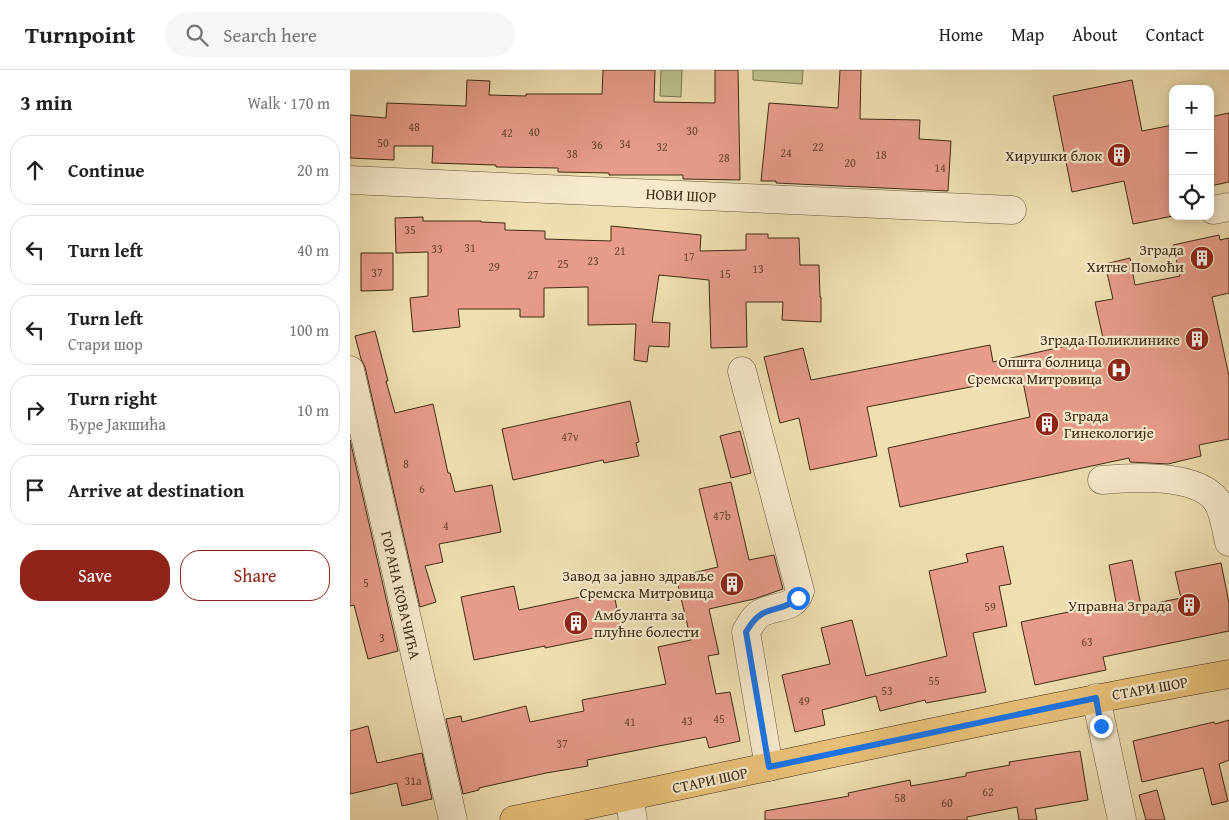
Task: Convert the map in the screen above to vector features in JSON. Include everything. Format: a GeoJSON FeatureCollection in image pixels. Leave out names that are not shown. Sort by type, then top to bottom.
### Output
{"type":"FeatureCollection","features":[{"type":"Feature","properties":{"kind":"main road","name":"СТАРИ ШОР"},"geometry":{"type":"LineString","coordinates":[[514,820],[631,808],[769,767],[1096,698],[1229,674]]}},
{"type":"Feature","properties":{"kind":"street","name":"НОВИ ШОР"},"geometry":{"type":"LineString","coordinates":[[350,180],[1012,210]]}},
{"type":"Feature","properties":{"kind":"street","name":"ГОРАНА КОВАЧИЋА"},"geometry":{"type":"LineString","coordinates":[[350,370],[453,820]]}},
{"type":"Feature","properties":{"kind":"street"},"geometry":{"type":"LineString","coordinates":[[742,371],[800,591],[798,598],[791,604],[759,614],[746,632],[769,767]]}},
{"type":"Feature","properties":{"kind":"street"},"geometry":{"type":"LineString","coordinates":[[1102,480],[1122,478],[1166,480],[1192,484],[1203,488],[1212,495],[1220,506],[1229,542]]}},
{"type":"Feature","properties":{"kind":"street"},"geometry":{"type":"LineString","coordinates":[[1096,698],[1122,820]]}},
{"type":"Feature","properties":{"kind":"green space"},"geometry":{"type":"Polygon","coordinates":[[[661,70],[682,70],[681,97],[660,96],[661,70]]]}},
{"type":"Feature","properties":{"kind":"green space"},"geometry":{"type":"Polygon","coordinates":[[[753,70],[803,70],[802,84],[753,80],[753,70]]]}},
{"type":"Feature","properties":{"kind":"building"},"geometry":{"type":"Polygon","coordinates":[[[603,70],[655,70],[654,102],[715,103],[715,70],[738,70],[740,180],[683,179],[683,175],[609,175],[609,173],[558,172],[558,168],[432,163],[433,146],[394,146],[394,160],[350,158],[350,115],[386,118],[387,103],[466,106],[467,80],[490,81],[489,95],[602,94],[603,70]]]}},
{"type":"Feature","properties":{"kind":"building"},"geometry":{"type":"Polygon","coordinates":[[[840,70],[861,70],[860,119],[920,120],[919,139],[951,141],[948,191],[761,181],[769,103],[838,108],[840,70]]]}},
{"type":"Feature","properties":{"kind":"building","name":"Хирушки блок"},"geometry":{"type":"Polygon","coordinates":[[[1132,80],[1142,131],[1169,126],[1169,217],[1133,224],[1124,181],[1072,192],[1053,96],[1132,80]]]}},
{"type":"Feature","properties":{"kind":"building"},"geometry":{"type":"Polygon","coordinates":[[[1229,113],[1229,182],[1214,185],[1214,130],[1214,116],[1229,113]]]}},
{"type":"Feature","properties":{"kind":"building"},"geometry":{"type":"Polygon","coordinates":[[[423,217],[423,221],[505,223],[505,230],[545,231],[545,239],[611,241],[611,226],[701,235],[700,251],[746,250],[746,234],[768,234],[768,238],[799,238],[800,265],[819,265],[821,322],[782,320],[783,302],[746,302],[747,347],[711,348],[709,280],[659,275],[652,322],[670,323],[669,347],[649,346],[647,362],[634,360],[636,324],[588,325],[588,287],[544,288],[544,317],[520,317],[520,309],[458,309],[460,327],[413,332],[410,298],[428,296],[428,252],[396,253],[395,218],[423,217]]]}},
{"type":"Feature","properties":{"kind":"building"},"geometry":{"type":"Polygon","coordinates":[[[1219,235],[1220,240],[1229,238],[1229,293],[1212,297],[1229,376],[1229,439],[1199,445],[1201,456],[1168,464],[1130,462],[1129,458],[900,507],[888,448],[1030,417],[1022,377],[867,407],[877,456],[810,470],[799,418],[780,423],[764,357],[803,348],[811,380],[990,345],[993,362],[1103,338],[1095,302],[1113,299],[1105,264],[1130,258],[1135,285],[1180,276],[1173,245],[1219,235]]]}},
{"type":"Feature","properties":{"kind":"building"},"geometry":{"type":"Polygon","coordinates":[[[361,253],[393,253],[393,290],[361,291],[361,253]]]}},
{"type":"Feature","properties":{"kind":"building"},"geometry":{"type":"Polygon","coordinates":[[[375,331],[395,413],[433,404],[448,473],[450,473],[455,492],[492,485],[501,532],[439,544],[443,562],[425,566],[436,602],[420,607],[365,367],[355,336],[375,331]]]}},
{"type":"Feature","properties":{"kind":"building"},"geometry":{"type":"Polygon","coordinates":[[[630,401],[639,442],[636,443],[639,456],[604,463],[603,460],[513,480],[502,429],[630,401]]]}},
{"type":"Feature","properties":{"kind":"building"},"geometry":{"type":"Polygon","coordinates":[[[740,431],[751,473],[731,478],[720,436],[740,431]]]}},
{"type":"Feature","properties":{"kind":"building"},"geometry":{"type":"Polygon","coordinates":[[[350,440],[398,651],[368,659],[354,605],[350,606],[350,440]]]}},
{"type":"Feature","properties":{"kind":"building"},"geometry":{"type":"Polygon","coordinates":[[[731,482],[749,560],[774,555],[783,589],[754,599],[709,609],[719,654],[708,656],[716,694],[730,692],[740,741],[709,748],[706,737],[664,745],[587,760],[588,766],[479,788],[479,790],[463,794],[446,719],[461,716],[462,722],[526,706],[530,722],[584,711],[582,700],[666,684],[658,647],[691,640],[676,577],[718,567],[699,489],[731,482]]]}},
{"type":"Feature","properties":{"kind":"building"},"geometry":{"type":"Polygon","coordinates":[[[1003,546],[1011,584],[999,586],[1007,626],[973,633],[986,692],[926,703],[925,700],[880,711],[876,696],[822,710],[825,725],[795,732],[782,675],[830,664],[821,628],[852,620],[866,676],[947,656],[929,571],[968,562],[966,554],[1003,546]]]}},
{"type":"Feature","properties":{"kind":"building"},"geometry":{"type":"Polygon","coordinates":[[[1132,560],[1141,606],[1181,598],[1175,572],[1221,563],[1229,603],[1229,631],[1103,657],[1106,670],[1035,685],[1021,622],[1116,602],[1109,565],[1132,560]]]}},
{"type":"Feature","properties":{"kind":"building","name":"Амбуланта за плућне болести"},"geometry":{"type":"Polygon","coordinates":[[[514,586],[519,610],[613,590],[622,632],[474,660],[461,597],[514,586]]]}},
{"type":"Feature","properties":{"kind":"building"},"geometry":{"type":"Polygon","coordinates":[[[1229,720],[1229,760],[1219,764],[1228,801],[1212,805],[1203,768],[1142,782],[1133,741],[1229,720]]]}},
{"type":"Feature","properties":{"kind":"building"},"geometry":{"type":"Polygon","coordinates":[[[368,726],[377,763],[422,753],[432,799],[402,806],[397,783],[350,794],[350,731],[368,726]]]}},
{"type":"Feature","properties":{"kind":"building"},"geometry":{"type":"Polygon","coordinates":[[[1080,751],[1088,800],[1035,809],[1037,820],[1019,820],[1017,807],[967,817],[967,820],[765,820],[765,811],[849,796],[848,793],[910,780],[911,786],[966,776],[966,773],[1010,765],[1009,762],[1080,751]]]}},
{"type":"Feature","properties":{"kind":"building"},"geometry":{"type":"Polygon","coordinates":[[[1157,790],[1165,820],[1146,820],[1139,795],[1157,790]]]}},
{"type":"Feature","properties":{"kind":"place","name":"Хирушки блок"},"geometry":{"type":"Point","coordinates":[1119,155]}},
{"type":"Feature","properties":{"kind":"place","name":"Зграда Хитне Помоћи"},"geometry":{"type":"Point","coordinates":[1202,258]}},
{"type":"Feature","properties":{"kind":"place","name":"Зграда Поликлинике"},"geometry":{"type":"Point","coordinates":[1197,339]}},
{"type":"Feature","properties":{"kind":"place","name":"Општа болница Сремска Митровица"},"geometry":{"type":"Point","coordinates":[1119,370]}},
{"type":"Feature","properties":{"kind":"place","name":"Зграда Гинекологије"},"geometry":{"type":"Point","coordinates":[1047,424]}},
{"type":"Feature","properties":{"kind":"place","name":"Завод за јавно здравље Сремска Митровица"},"geometry":{"type":"Point","coordinates":[732,584]}},
{"type":"Feature","properties":{"kind":"place","name":"Управна Зграда"},"geometry":{"type":"Point","coordinates":[1189,605]}},
{"type":"Feature","properties":{"kind":"place","name":"Амбуланта за плућне болести"},"geometry":{"type":"Point","coordinates":[576,623]}},
{"type":"Feature","properties":{"kind":"route"},"geometry":{"type":"LineString","coordinates":[[798,598],[791,604],[759,614],[746,632],[769,767],[1096,698],[1101,726]]}}]}
